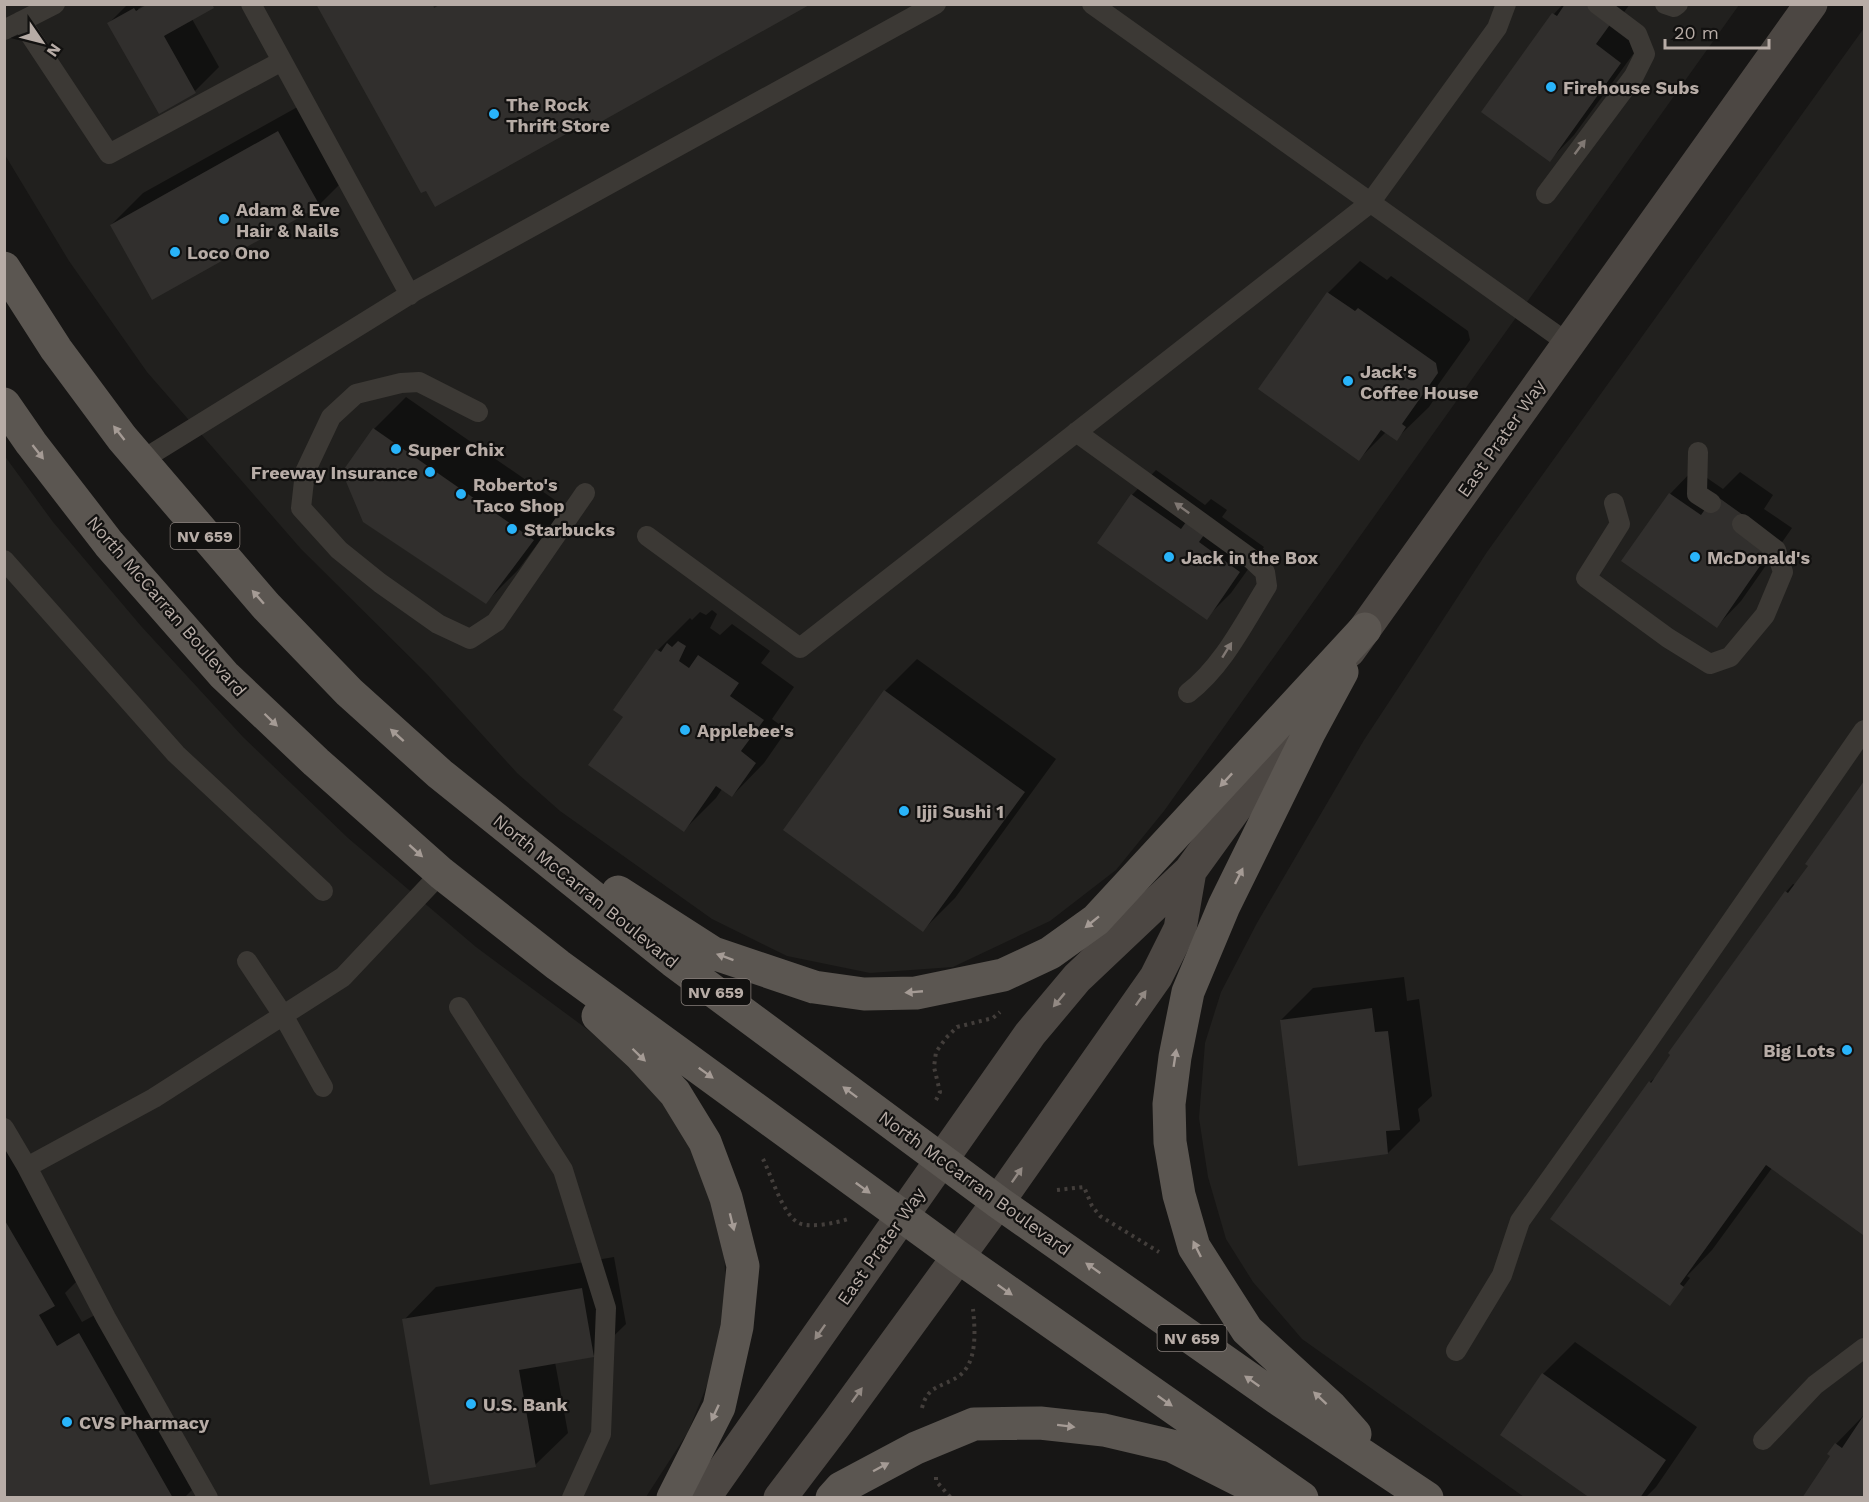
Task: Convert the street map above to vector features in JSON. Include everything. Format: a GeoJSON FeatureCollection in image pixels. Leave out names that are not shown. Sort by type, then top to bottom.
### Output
{"type":"FeatureCollection","features":[{"type":"Feature","properties":{"kind":"main road","name":"East Prater Way"},"geometry":{"type":"LineString","coordinates":[[704,1497],[1030,1034],[1077,978],[1190,871],[1811,4]]}},
{"type":"Feature","properties":{"kind":"main road","name":"North McCarran Boulevard"},"geometry":{"type":"LineString","coordinates":[[4,268],[56,349],[142,460],[266,606],[350,692],[440,774],[673,961],[940,1160],[1277,1398],[1427,1497]]}},
{"type":"Feature","properties":{"kind":"main road","name":"North McCarran Boulevard"},"geometry":{"type":"LineString","coordinates":[[4,404],[109,544],[224,675],[316,762],[441,873],[558,964],[957,1256],[1302,1497]]}},
{"type":"Feature","properties":{"kind":"main road"},"geometry":{"type":"LineString","coordinates":[[440,774],[713,953],[814,987],[864,994],[916,993],[1003,975],[1023,967],[1050,953],[1096,920],[1365,629]]}},
{"type":"Feature","properties":{"kind":"main road"},"geometry":{"type":"LineString","coordinates":[[1365,629],[1309,733],[1224,906],[1188,992],[1175,1057],[1169,1104],[1170,1142],[1179,1195],[1194,1247],[1246,1330],[1331,1407],[1389,1471]]}},
{"type":"Feature","properties":{"kind":"main road","name":"East Prater Way"},"geometry":{"type":"LineString","coordinates":[[780,1497],[837,1423],[998,1202],[1156,978],[1180,929],[1190,871]]}},
{"type":"Feature","properties":{"kind":"main road"},"geometry":{"type":"LineString","coordinates":[[441,873],[641,1056],[675,1093],[705,1142],[726,1198],[743,1266],[737,1327],[718,1407],[673,1497]]}},
{"type":"Feature","properties":{"kind":"main road"},"geometry":{"type":"LineString","coordinates":[[832,1497],[841,1488],[916,1448],[974,1424],[1040,1423],[1104,1430],[1172,1446],[1237,1477],[1272,1497]]}},
{"type":"Feature","properties":{"kind":"lane"},"geometry":{"type":"LineString","coordinates":[[55,4],[13,26],[109,154],[282,61]]}},
{"type":"Feature","properties":{"kind":"lane"},"geometry":{"type":"LineString","coordinates":[[251,4],[410,295]]}},
{"type":"Feature","properties":{"kind":"lane"},"geometry":{"type":"LineString","coordinates":[[142,460],[410,295],[936,4]]}},
{"type":"Feature","properties":{"kind":"lane"},"geometry":{"type":"LineString","coordinates":[[1092,4],[1569,344]]}},
{"type":"Feature","properties":{"kind":"lane"},"geometry":{"type":"LineString","coordinates":[[647,536],[800,648],[1370,203],[1497,28],[1506,4]]}},
{"type":"Feature","properties":{"kind":"lane"},"geometry":{"type":"LineString","coordinates":[[1546,194],[1634,76],[1645,54],[1637,33],[1597,4]]}},
{"type":"Feature","properties":{"kind":"lane"},"geometry":{"type":"LineString","coordinates":[[1665,4],[1674,6],[1678,4]]}},
{"type":"Feature","properties":{"kind":"lane"},"geometry":{"type":"LineString","coordinates":[[478,412],[419,382],[401,383],[356,394],[331,417],[305,472],[301,508],[339,550],[371,576],[438,624],[470,639],[496,622],[585,494]]}},
{"type":"Feature","properties":{"kind":"lane"},"geometry":{"type":"LineString","coordinates":[[1077,432],[1249,557],[1265,572],[1267,586],[1218,663],[1188,693]]}},
{"type":"Feature","properties":{"kind":"lane"},"geometry":{"type":"LineString","coordinates":[[1698,452],[1697,494],[1711,503]]}},
{"type":"Feature","properties":{"kind":"lane"},"geometry":{"type":"LineString","coordinates":[[1614,503],[1620,524],[1586,578],[1668,638],[1710,664],[1730,657],[1765,615],[1783,572],[1776,550],[1742,524]]}},
{"type":"Feature","properties":{"kind":"lane"},"geometry":{"type":"LineString","coordinates":[[4,560],[176,754],[322,891]]}},
{"type":"Feature","properties":{"kind":"lane"},"geometry":{"type":"LineString","coordinates":[[1456,1351],[1502,1275],[1520,1221],[1864,730]]}},
{"type":"Feature","properties":{"kind":"lane"},"geometry":{"type":"LineString","coordinates":[[27,1167],[154,1098],[343,977],[441,873]]}},
{"type":"Feature","properties":{"kind":"lane"},"geometry":{"type":"LineString","coordinates":[[247,961],[283,1015],[323,1087]]}},
{"type":"Feature","properties":{"kind":"lane"},"geometry":{"type":"LineString","coordinates":[[459,1007],[563,1170],[606,1308],[601,1434],[572,1497]]}},
{"type":"Feature","properties":{"kind":"lane"},"geometry":{"type":"LineString","coordinates":[[4,1128],[27,1167],[106,1318],[208,1497]]}},
{"type":"Feature","properties":{"kind":"lane"},"geometry":{"type":"LineString","coordinates":[[1763,1440],[1815,1385],[1864,1348]]}},
{"type":"Feature","properties":{"kind":"path"},"geometry":{"type":"LineString","coordinates":[[936,1100],[940,1092],[934,1067],[936,1052],[957,1027],[993,1018],[1001,1011]]}},
{"type":"Feature","properties":{"kind":"path"},"geometry":{"type":"LineString","coordinates":[[761,1155],[787,1212],[798,1223],[810,1225],[838,1223],[854,1216]]}},
{"type":"Feature","properties":{"kind":"path"},"geometry":{"type":"LineString","coordinates":[[1058,1190],[1083,1187],[1092,1206],[1100,1216],[1160,1252]]}},
{"type":"Feature","properties":{"kind":"path"},"geometry":{"type":"LineString","coordinates":[[922,1409],[925,1397],[932,1389],[962,1374],[973,1353],[975,1341],[973,1307]]}},
{"type":"Feature","properties":{"kind":"shaded area"},"geometry":{"type":"Polygon","coordinates":[[[5,5],[1739,5],[1164,811],[1116,870],[1050,921],[953,967],[870,973],[787,956],[712,919],[560,811],[517,773],[427,674],[301,549],[147,372],[69,261],[5,155],[5,5]]]}},
{"type":"Feature","properties":{"kind":"shaded area"},"geometry":{"type":"Polygon","coordinates":[[[1864,28],[1864,1497],[1524,1497],[1302,1339],[1253,1282],[1226,1239],[1208,1177],[1199,1118],[1205,1043],[1221,992],[1257,923],[1364,740],[1487,552],[1864,28]]]}},
{"type":"Feature","properties":{"kind":"shaded area"},"geometry":{"type":"Polygon","coordinates":[[[4,455],[53,522],[141,626],[243,737],[348,838],[476,947],[591,1032],[642,1075],[678,1123],[709,1181],[724,1240],[726,1304],[714,1368],[688,1432],[646,1497],[5,1497],[4,455]]]}},
{"type":"Feature","properties":{"kind":"building"},"geometry":{"type":"Polygon","coordinates":[[[148,4],[212,4],[214,8],[164,36],[196,93],[159,114],[107,23],[134,8],[136,11],[148,4]]]}},
{"type":"Feature","properties":{"kind":"building"},"geometry":{"type":"Polygon","coordinates":[[[316,4],[433,4],[434,8],[441,4],[811,4],[597,124],[593,119],[435,207],[426,191],[421,193],[316,4]]]}},
{"type":"Feature","properties":{"kind":"building","name":"Firehouse Subs"},"geometry":{"type":"Polygon","coordinates":[[[1565,4],[1602,4],[1617,15],[1596,44],[1621,63],[1550,162],[1481,112],[1552,13],[1557,16],[1565,4]]]}},
{"type":"Feature","properties":{"kind":"building"},"geometry":{"type":"Polygon","coordinates":[[[278,131],[320,206],[152,300],[110,225],[278,131]]]}},
{"type":"Feature","properties":{"kind":"building","name":"Jack's Coffee House"},"geometry":{"type":"Polygon","coordinates":[[[1327,292],[1355,311],[1358,308],[1436,363],[1438,373],[1402,424],[1406,427],[1397,441],[1381,430],[1359,461],[1258,389],[1327,292]]]}},
{"type":"Feature","properties":{"kind":"building"},"geometry":{"type":"Polygon","coordinates":[[[373,428],[534,540],[486,604],[363,522],[342,472],[373,428]]]}},
{"type":"Feature","properties":{"kind":"building","name":"McDonald's"},"geometry":{"type":"Polygon","coordinates":[[[1669,493],[1701,515],[1715,495],[1750,520],[1769,553],[1717,628],[1621,561],[1669,493]]]}},
{"type":"Feature","properties":{"kind":"building","name":"Jack in the Box"},"geometry":{"type":"Polygon","coordinates":[[[1131,494],[1181,529],[1186,522],[1204,535],[1199,542],[1240,572],[1207,620],[1097,543],[1131,494]]]}},
{"type":"Feature","properties":{"kind":"building","name":"Applebee's"},"geometry":{"type":"Polygon","coordinates":[[[678,641],[686,646],[679,661],[689,668],[698,655],[739,683],[730,696],[764,720],[741,751],[756,763],[732,797],[716,786],[684,832],[588,765],[623,717],[613,710],[656,649],[661,652],[667,643],[672,647],[678,641]]]}},
{"type":"Feature","properties":{"kind":"building","name":"Ijji Sushi 1"},"geometry":{"type":"Polygon","coordinates":[[[884,690],[1025,792],[923,932],[783,830],[884,690]]]}},
{"type":"Feature","properties":{"kind":"building"},"geometry":{"type":"Polygon","coordinates":[[[1864,781],[1864,1233],[1863,1235],[1766,1165],[1680,1284],[1684,1287],[1670,1306],[1550,1219],[1649,1081],[1651,1083],[1670,1055],[1668,1053],[1785,891],[1788,893],[1808,866],[1805,864],[1864,781]]]}},
{"type":"Feature","properties":{"kind":"building"},"geometry":{"type":"Polygon","coordinates":[[[1372,1008],[1375,1032],[1388,1031],[1400,1130],[1386,1131],[1388,1154],[1298,1166],[1280,1020],[1372,1008]]]}},
{"type":"Feature","properties":{"kind":"building","name":"CVS Pharmacy"},"geometry":{"type":"Polygon","coordinates":[[[4,1219],[55,1306],[39,1315],[57,1346],[79,1333],[173,1498],[4,1498],[4,1219]]]}},
{"type":"Feature","properties":{"kind":"building","name":"U.S. Bank"},"geometry":{"type":"Polygon","coordinates":[[[582,1288],[594,1357],[519,1370],[536,1467],[430,1485],[402,1319],[582,1288]]]}},
{"type":"Feature","properties":{"kind":"building"},"geometry":{"type":"Polygon","coordinates":[[[1542,1373],[1666,1460],[1640,1498],[1590,1498],[1500,1435],[1542,1373]]]}},
{"type":"Feature","properties":{"kind":"building"},"geometry":{"type":"Polygon","coordinates":[[[1864,1415],[1864,1498],[1802,1498],[1830,1456],[1827,1454],[1835,1443],[1842,1448],[1864,1415]]]}},
{"type":"Feature","properties":{"kind":"place","name":"Firehouse Subs"},"geometry":{"type":"Point","coordinates":[1551,87]}},
{"type":"Feature","properties":{"kind":"place","name":"The Rock Thrift Store"},"geometry":{"type":"Point","coordinates":[494,114]}},
{"type":"Feature","properties":{"kind":"place","name":"Adam & Eve Hair & Nails"},"geometry":{"type":"Point","coordinates":[224,219]}},
{"type":"Feature","properties":{"kind":"place","name":"Loco Ono"},"geometry":{"type":"Point","coordinates":[175,252]}},
{"type":"Feature","properties":{"kind":"place","name":"Jack's Coffee House"},"geometry":{"type":"Point","coordinates":[1348,381]}},
{"type":"Feature","properties":{"kind":"place","name":"Super Chix"},"geometry":{"type":"Point","coordinates":[396,449]}},
{"type":"Feature","properties":{"kind":"place","name":"Freeway Insurance"},"geometry":{"type":"Point","coordinates":[430,472]}},
{"type":"Feature","properties":{"kind":"place","name":"Roberto's Taco Shop"},"geometry":{"type":"Point","coordinates":[461,494]}},
{"type":"Feature","properties":{"kind":"place","name":"Starbucks"},"geometry":{"type":"Point","coordinates":[512,529]}},
{"type":"Feature","properties":{"kind":"place","name":"Jack in the Box"},"geometry":{"type":"Point","coordinates":[1169,557]}},
{"type":"Feature","properties":{"kind":"place","name":"McDonald's"},"geometry":{"type":"Point","coordinates":[1695,557]}},
{"type":"Feature","properties":{"kind":"place","name":"Applebee's"},"geometry":{"type":"Point","coordinates":[685,730]}},
{"type":"Feature","properties":{"kind":"place","name":"Ijji Sushi 1"},"geometry":{"type":"Point","coordinates":[904,811]}},
{"type":"Feature","properties":{"kind":"place","name":"Big Lots"},"geometry":{"type":"Point","coordinates":[1847,1050]}},
{"type":"Feature","properties":{"kind":"place","name":"U.S. Bank"},"geometry":{"type":"Point","coordinates":[471,1404]}},
{"type":"Feature","properties":{"kind":"place","name":"CVS Pharmacy"},"geometry":{"type":"Point","coordinates":[67,1422]}}]}
